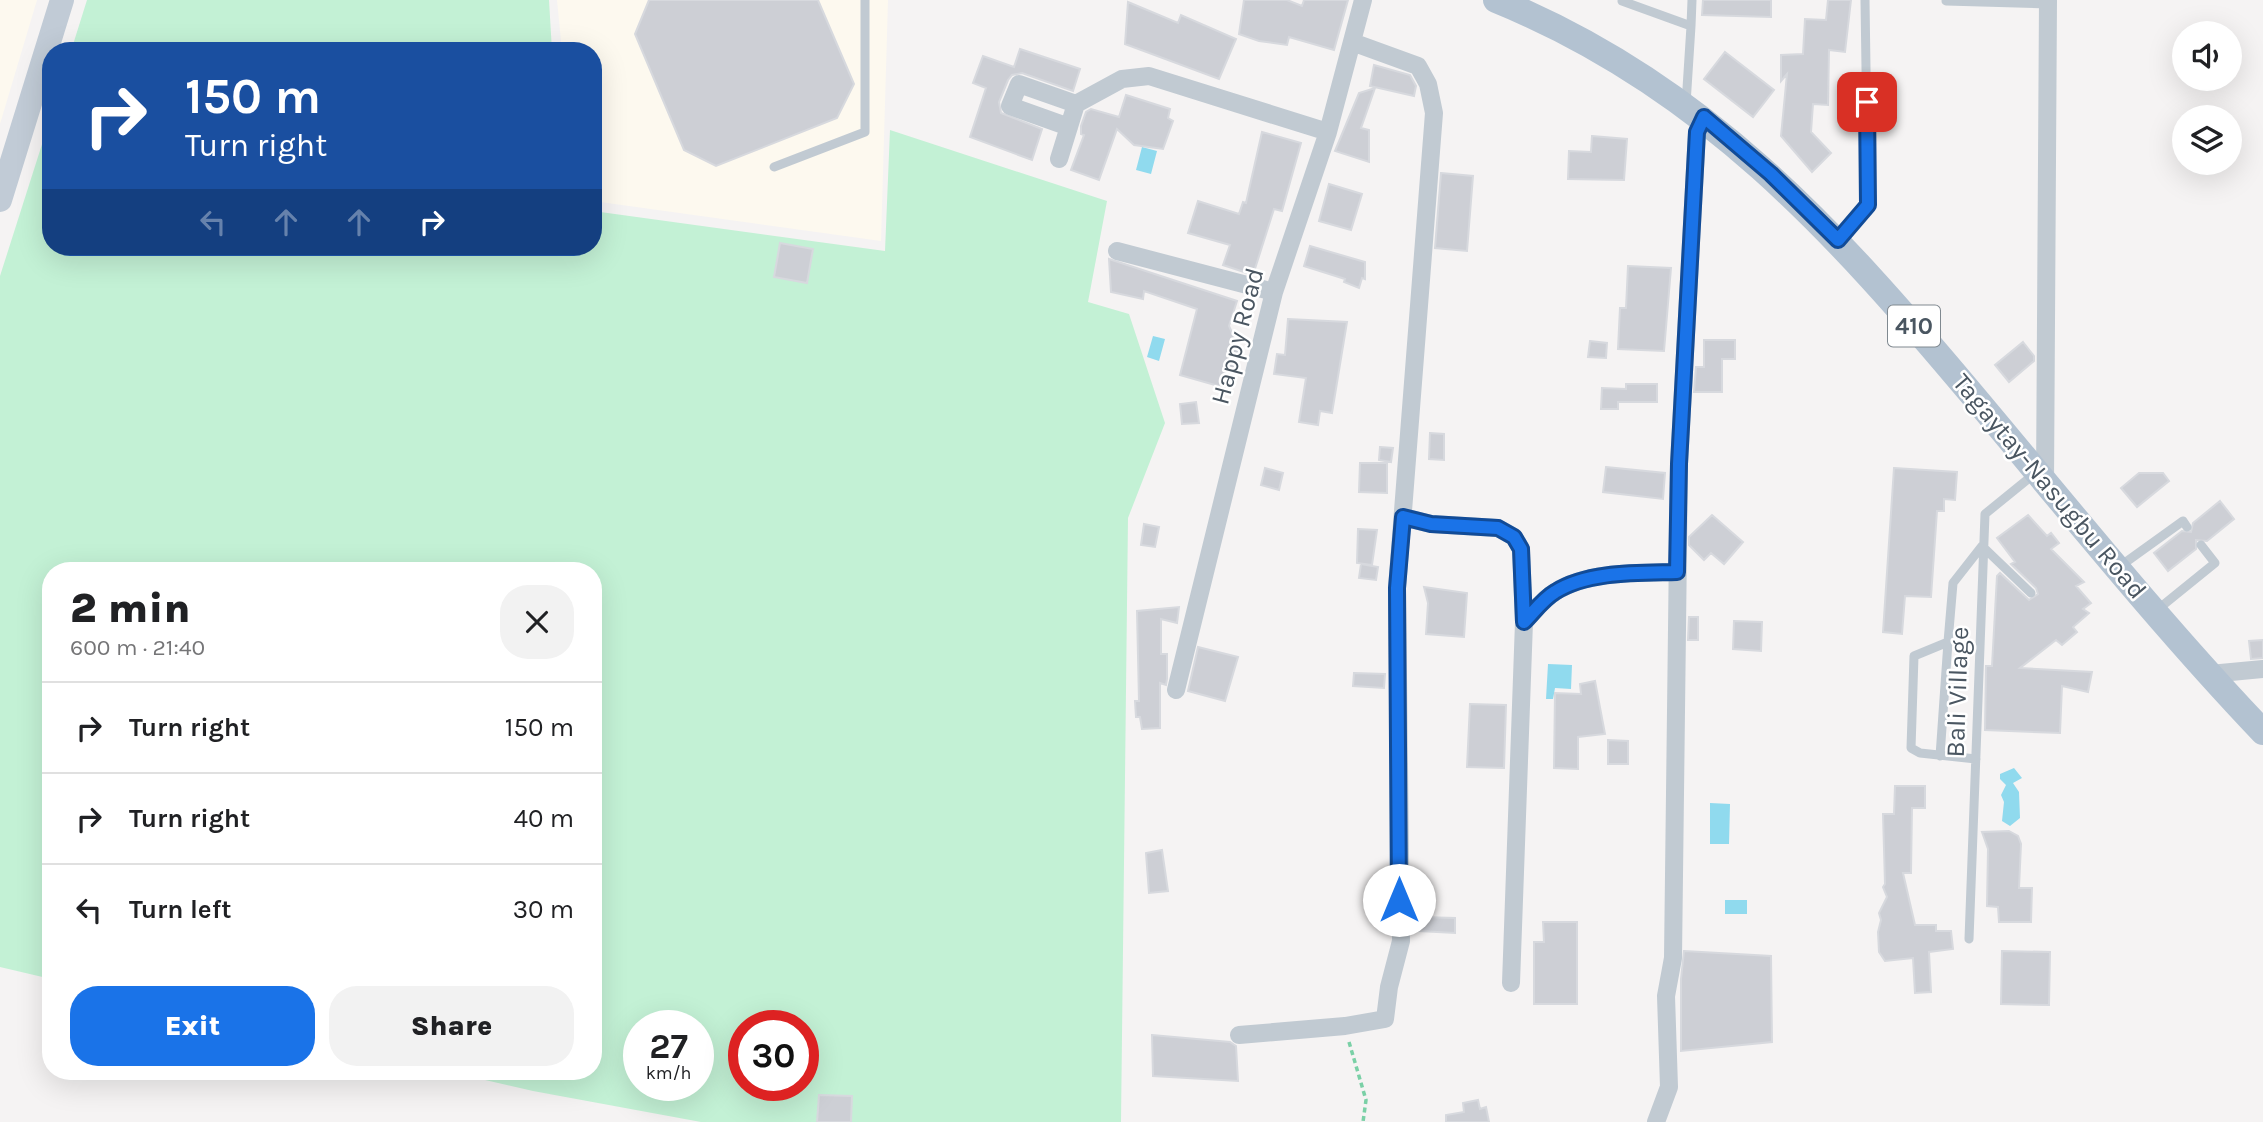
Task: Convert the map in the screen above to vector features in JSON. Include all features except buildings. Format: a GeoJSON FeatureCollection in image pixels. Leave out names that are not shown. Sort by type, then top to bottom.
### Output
{"type":"FeatureCollection","features":[{"type":"Feature","properties":{"kind":"main road","name":"Tagaytay-Nasugbu Road"},"geometry":{"type":"LineString","coordinates":[[1496,0],[1565,32],[1627,66],[1695,111],[1771,174],[1838,240],[2155,611],[2263,732]]}},
{"type":"Feature","properties":{"kind":"street"},"geometry":{"type":"LineString","coordinates":[[49,42],[62,0]]}},
{"type":"Feature","properties":{"kind":"street","name":"Happy Road"},"geometry":{"type":"LineString","coordinates":[[1176,690],[1274,292],[1328,132],[1363,0]]}},
{"type":"Feature","properties":{"kind":"street"},"geometry":{"type":"LineString","coordinates":[[2041,477],[2048,2]]}},
{"type":"Feature","properties":{"kind":"street"},"geometry":{"type":"LineString","coordinates":[[1239,1035],[1345,1027],[1385,1019],[1389,987],[1401,941],[1397,588],[1434,113],[1428,84],[1418,66],[1352,42]]}},
{"type":"Feature","properties":{"kind":"street"},"geometry":{"type":"LineString","coordinates":[[0,200],[42,65]]}},
{"type":"Feature","properties":{"kind":"street"},"geometry":{"type":"LineString","coordinates":[[1059,159],[1076,104],[1122,79],[1149,76],[1328,132]]}},
{"type":"Feature","properties":{"kind":"street"},"geometry":{"type":"LineString","coordinates":[[1069,127],[1010,106],[1019,83],[1076,104]]}},
{"type":"Feature","properties":{"kind":"street"},"geometry":{"type":"LineString","coordinates":[[1656,1122],[1669,1087],[1666,996],[1673,958],[1679,464],[1697,132],[1695,111]]}},
{"type":"Feature","properties":{"kind":"street"},"geometry":{"type":"LineString","coordinates":[[1117,251],[1274,292]]}},
{"type":"Feature","properties":{"kind":"street"},"geometry":{"type":"LineString","coordinates":[[1403,517],[1431,524],[1498,528],[1514,537],[1521,549],[1524,622],[1511,983]]}},
{"type":"Feature","properties":{"kind":"street"},"geometry":{"type":"LineString","coordinates":[[1524,622],[1552,593],[1567,585],[1636,573],[1677,572]]}},
{"type":"Feature","properties":{"kind":"street"},"geometry":{"type":"LineString","coordinates":[[2210,674],[2263,669]]}},
{"type":"Feature","properties":{"kind":"lane"},"geometry":{"type":"LineString","coordinates":[[774,167],[865,132],[865,0]]}},
{"type":"Feature","properties":{"kind":"lane"},"geometry":{"type":"LineString","coordinates":[[1692,0],[1695,111]]}},
{"type":"Feature","properties":{"kind":"lane"},"geometry":{"type":"LineString","coordinates":[[1838,240],[1868,205],[1865,0]]}},
{"type":"Feature","properties":{"kind":"lane"},"geometry":{"type":"LineString","coordinates":[[1622,1],[1691,26]]}},
{"type":"Feature","properties":{"kind":"lane"},"geometry":{"type":"LineString","coordinates":[[1946,1],[2048,2]]}},
{"type":"Feature","properties":{"kind":"lane","name":"Bali Village"},"geometry":{"type":"LineString","coordinates":[[1969,939],[1984,514],[2041,477]]}},
{"type":"Feature","properties":{"kind":"lane"},"geometry":{"type":"LineString","coordinates":[[2118,568],[2183,521],[2187,527]]}},
{"type":"Feature","properties":{"kind":"lane"},"geometry":{"type":"LineString","coordinates":[[2155,611],[2216,563],[2201,545]]}},
{"type":"Feature","properties":{"kind":"lane"},"geometry":{"type":"LineString","coordinates":[[1940,755],[1953,583],[1982,546],[2031,593]]}},
{"type":"Feature","properties":{"kind":"lane"},"geometry":{"type":"LineString","coordinates":[[1948,642],[1914,656],[1910,748],[1920,753],[1976,759]]}},
{"type":"Feature","properties":{"kind":"path"},"geometry":{"type":"LineString","coordinates":[[1345,1027],[1366,1100],[1363,1122]]}},
{"type":"Feature","properties":{"kind":"shaded area"},"geometry":{"type":"Polygon","coordinates":[[[0,0],[37,0],[0,124],[0,0]]]}},
{"type":"Feature","properties":{"kind":"shaded area"},"geometry":{"type":"Polygon","coordinates":[[[557,0],[888,0],[881,241],[602,202],[602,42],[561,42],[557,0]]]}},
{"type":"Feature","properties":{"kind":"green space"},"geometry":{"type":"Polygon","coordinates":[[[87,0],[549,0],[551,42],[74,42],[87,0]]]}},
{"type":"Feature","properties":{"kind":"green space"},"geometry":{"type":"Polygon","coordinates":[[[890,130],[1107,201],[1088,302],[1129,314],[1165,423],[1128,518],[1121,1122],[701,1122],[485,1080],[602,1080],[602,562],[42,562],[42,977],[0,967],[0,276],[42,144],[42,256],[602,256],[602,212],[885,251],[890,130]]]}},
{"type":"Feature","properties":{"kind":"water"},"geometry":{"type":"Polygon","coordinates":[[[1142,147],[1157,151],[1151,174],[1136,170],[1142,147]]]}},
{"type":"Feature","properties":{"kind":"water"},"geometry":{"type":"Polygon","coordinates":[[[1153,336],[1165,339],[1159,361],[1147,357],[1153,336]]]}},
{"type":"Feature","properties":{"kind":"water"},"geometry":{"type":"Polygon","coordinates":[[[1548,664],[1572,665],[1571,689],[1555,688],[1553,699],[1546,699],[1548,664]]]}},
{"type":"Feature","properties":{"kind":"water"},"geometry":{"type":"Polygon","coordinates":[[[2014,768],[2022,778],[2013,783],[2019,792],[2020,818],[2010,826],[2002,821],[2004,802],[2001,795],[2006,785],[2000,779],[2000,774],[2014,768]]]}},
{"type":"Feature","properties":{"kind":"water"},"geometry":{"type":"Polygon","coordinates":[[[1710,803],[1730,804],[1729,844],[1710,844],[1710,803]]]}},
{"type":"Feature","properties":{"kind":"water"},"geometry":{"type":"Polygon","coordinates":[[[1725,900],[1747,900],[1747,914],[1725,914],[1725,900]]]}},
{"type":"Feature","properties":{"kind":"route"},"geometry":{"type":"LineString","coordinates":[[1399,900],[1397,588],[1403,517],[1431,524],[1498,528],[1514,537],[1521,549],[1524,622],[1552,593],[1567,585],[1636,573],[1677,572],[1679,464],[1697,132],[1704,117],[1771,174],[1838,240],[1868,205],[1867,102]]}}]}
